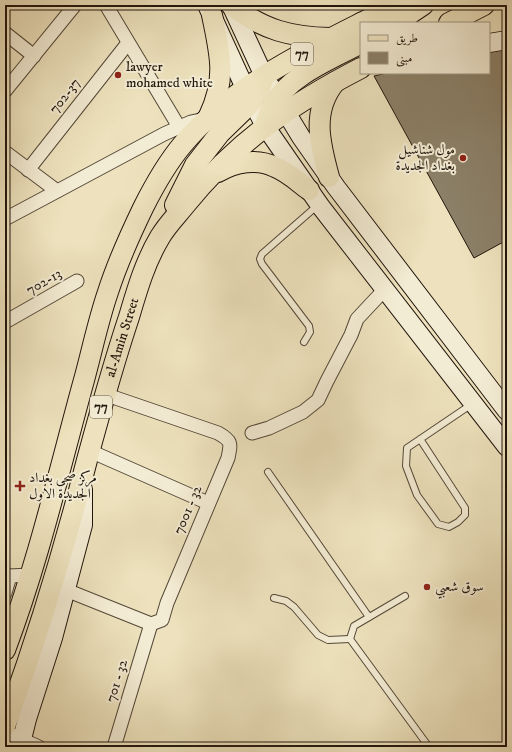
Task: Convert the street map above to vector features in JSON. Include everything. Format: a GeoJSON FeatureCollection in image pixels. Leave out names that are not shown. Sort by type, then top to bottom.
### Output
{"type":"FeatureCollection","features":[{"type":"Feature","properties":{"kind":"main road","name":"77"},"geometry":{"type":"LineString","coordinates":[[363,22],[398,5]]}},
{"type":"Feature","properties":{"kind":"main road"},"geometry":{"type":"LineString","coordinates":[[398,22],[423,5]]}},
{"type":"Feature","properties":{"kind":"main road"},"geometry":{"type":"LineString","coordinates":[[451,22],[484,5]]}},
{"type":"Feature","properties":{"kind":"main road"},"geometry":{"type":"LineString","coordinates":[[232,6],[252,20],[275,30],[306,37],[332,38]]}},
{"type":"Feature","properties":{"kind":"main road"},"geometry":{"type":"LineString","coordinates":[[208,119],[215,103],[221,76],[218,42],[210,10]]}},
{"type":"Feature","properties":{"kind":"main road","name":"77"},"geometry":{"type":"LineString","coordinates":[[264,76],[360,24]]}},
{"type":"Feature","properties":{"kind":"main road"},"geometry":{"type":"LineString","coordinates":[[281,105],[288,87],[303,75],[360,44]]}},
{"type":"Feature","properties":{"kind":"main road","name":"77"},"geometry":{"type":"LineString","coordinates":[[281,105],[360,69]]}},
{"type":"Feature","properties":{"kind":"main road"},"geometry":{"type":"LineString","coordinates":[[160,236],[195,165],[248,95],[260,89],[264,76]]}},
{"type":"Feature","properties":{"kind":"main road"},"geometry":{"type":"LineString","coordinates":[[328,177],[321,149],[320,118],[322,104],[325,97],[328,91],[338,80]]}},
{"type":"Feature","properties":{"kind":"main road","name":"al-Amin Street"},"geometry":{"type":"LineString","coordinates":[[5,650],[15,624],[29,576],[108,292],[133,229],[156,183],[183,144],[221,106],[248,95]]}},
{"type":"Feature","properties":{"kind":"main road","name":"al-Amin Street"},"geometry":{"type":"LineString","coordinates":[[5,726],[38,631],[90,452],[104,394],[144,270],[160,236],[206,179],[245,142],[265,126],[281,105]]}},
{"type":"Feature","properties":{"kind":"main road"},"geometry":{"type":"LineString","coordinates":[[206,179],[232,164],[242,162],[264,164],[275,166],[314,197]]}},
{"type":"Feature","properties":{"kind":"street"},"geometry":{"type":"LineString","coordinates":[[5,91],[75,5]]}},
{"type":"Feature","properties":{"kind":"street"},"geometry":{"type":"LineString","coordinates":[[106,5],[180,127]]}},
{"type":"Feature","properties":{"kind":"street"},"geometry":{"type":"LineString","coordinates":[[232,6],[264,76],[328,177],[507,412]]}},
{"type":"Feature","properties":{"kind":"street"},"geometry":{"type":"LineString","coordinates":[[210,10],[248,95],[265,126],[314,197],[507,447]]}},
{"type":"Feature","properties":{"kind":"street"},"geometry":{"type":"LineString","coordinates":[[5,33],[34,56]]}},
{"type":"Feature","properties":{"kind":"street"},"geometry":{"type":"LineString","coordinates":[[490,43],[507,40]]}},
{"type":"Feature","properties":{"kind":"street","name":"702-37"},"geometry":{"type":"LineString","coordinates":[[28,170],[128,43]]}},
{"type":"Feature","properties":{"kind":"street"},"geometry":{"type":"LineString","coordinates":[[5,219],[164,134],[190,122],[208,119]]}},
{"type":"Feature","properties":{"kind":"street"},"geometry":{"type":"LineString","coordinates":[[5,152],[57,191]]}},
{"type":"Feature","properties":{"kind":"street","name":"702-13"},"geometry":{"type":"LineString","coordinates":[[5,322],[78,281]]}},
{"type":"Feature","properties":{"kind":"street"},"geometry":{"type":"LineString","coordinates":[[252,432],[268,428],[303,412],[318,400],[351,335],[357,319],[384,289]]}},
{"type":"Feature","properties":{"kind":"street","name":"7001 - 32"},"geometry":{"type":"LineString","coordinates":[[104,394],[218,433],[228,439],[231,445],[228,458],[208,503],[167,604],[162,620],[151,624]]}},
{"type":"Feature","properties":{"kind":"street"},"geometry":{"type":"LineString","coordinates":[[90,452],[208,503]]}},
{"type":"Feature","properties":{"kind":"street"},"geometry":{"type":"LineString","coordinates":[[21,743],[53,638],[83,525],[83,476]]}},
{"type":"Feature","properties":{"kind":"street"},"geometry":{"type":"LineString","coordinates":[[5,593],[7,576],[29,576]]}},
{"type":"Feature","properties":{"kind":"street"},"geometry":{"type":"LineString","coordinates":[[66,590],[151,624]]}},
{"type":"Feature","properties":{"kind":"street","name":"701 - 32"},"geometry":{"type":"LineString","coordinates":[[114,747],[151,624]]}},
{"type":"Feature","properties":{"kind":"street"},"geometry":{"type":"LineString","coordinates":[[5,732],[21,743],[39,747]]}},
{"type":"Feature","properties":{"kind":"lane"},"geometry":{"type":"LineString","coordinates":[[304,342],[310,332],[309,326],[262,264],[260,259],[262,254],[314,197]]}},
{"type":"Feature","properties":{"kind":"lane"},"geometry":{"type":"LineString","coordinates":[[420,439],[465,508],[465,515],[458,522],[449,527],[438,524],[417,495],[406,466],[407,448],[420,439],[473,404]]}},
{"type":"Feature","properties":{"kind":"lane"},"geometry":{"type":"LineString","coordinates":[[268,472],[369,617]]}},
{"type":"Feature","properties":{"kind":"lane"},"geometry":{"type":"LineString","coordinates":[[350,639],[354,626],[405,596]]}},
{"type":"Feature","properties":{"kind":"lane"},"geometry":{"type":"LineString","coordinates":[[274,598],[286,601],[294,607],[318,635],[328,640],[350,639]]}},
{"type":"Feature","properties":{"kind":"lane"},"geometry":{"type":"LineString","coordinates":[[350,639],[429,747]]}},
{"type":"Feature","properties":{"kind":"building","name":"مول شناشيل بغداد الجديدة"},"geometry":{"type":"Polygon","coordinates":[[[507,49],[507,240],[474,258],[374,76],[383,74],[490,74],[490,52],[507,49]]]}},
{"type":"Feature","properties":{"kind":"place","name":"lawyer mohamed white"},"geometry":{"type":"Point","coordinates":[118,75]}},
{"type":"Feature","properties":{"kind":"place","name":"مول شناشيل بغداد الجديدة"},"geometry":{"type":"Point","coordinates":[463,158]}},
{"type":"Feature","properties":{"kind":"place","name":"مركز صحي بغداد الجديدة الاول"},"geometry":{"type":"Point","coordinates":[20,486]}},
{"type":"Feature","properties":{"kind":"place","name":"سوق شعبي"},"geometry":{"type":"Point","coordinates":[427,587]}}]}
